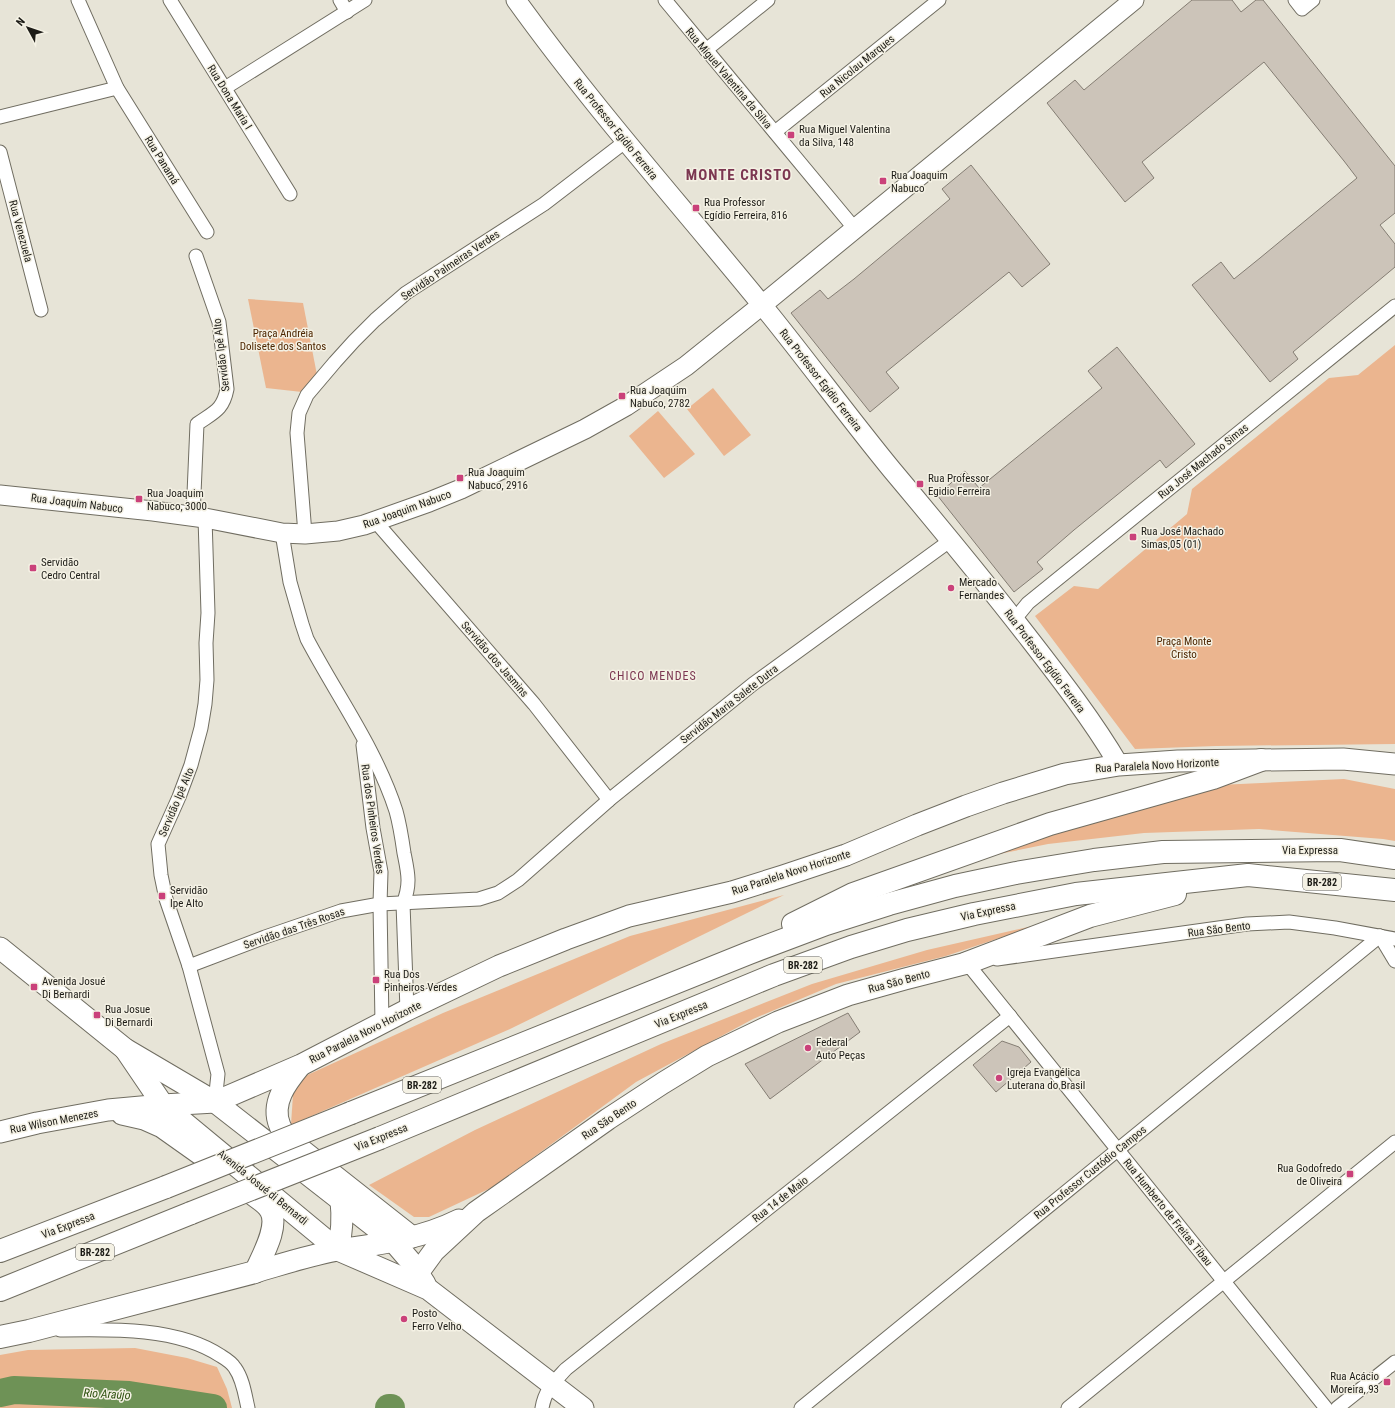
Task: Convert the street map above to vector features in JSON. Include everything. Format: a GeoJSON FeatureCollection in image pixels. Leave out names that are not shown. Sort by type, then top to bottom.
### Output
{"type":"FeatureCollection","features":[{"type":"Feature","properties":{"kind":"highway"},"geometry":{"type":"LineString","coordinates":[[749,953],[798,921],[853,894],[1050,824],[1213,778],[1262,760]]}},
{"type":"Feature","properties":{"kind":"highway","name":"Via Expressa"},"geometry":{"type":"LineString","coordinates":[[0,1251],[166,1187],[749,953],[826,924],[889,904],[955,886],[1016,873],[1094,860],[1163,852],[1340,850],[1395,858]]}},
{"type":"Feature","properties":{"kind":"highway"},"geometry":{"type":"LineString","coordinates":[[967,963],[1090,916],[1248,875]]}},
{"type":"Feature","properties":{"kind":"highway","name":"Via Expressa"},"geometry":{"type":"LineString","coordinates":[[0,1290],[380,1138],[774,975],[851,947],[906,930],[974,914],[1076,894],[1248,875],[1395,890]]}},
{"type":"Feature","properties":{"kind":"highway"},"geometry":{"type":"LineString","coordinates":[[0,1337],[30,1331],[255,1272]]}},
{"type":"Feature","properties":{"kind":"main road","name":"Rua Professor Egídio Ferreira"},"geometry":{"type":"LineString","coordinates":[[516,0],[550,48],[762,305],[871,444],[951,540],[1073,695],[1119,765]]}},
{"type":"Feature","properties":{"kind":"main road","name":"Rua Joaquim Nabuco"},"geometry":{"type":"LineString","coordinates":[[0,495],[199,517],[282,533],[305,534],[338,531],[376,522],[429,502],[493,474],[578,432],[626,406],[686,366],[1134,0]]}},
{"type":"Feature","properties":{"kind":"main road","name":"Rua Paralela Novo Horizonte"},"geometry":{"type":"LineString","coordinates":[[214,1102],[301,1065],[407,1010],[499,966],[611,922],[629,916],[732,892],[783,876],[846,855],[966,806],[1065,774],[1119,765],[1178,761],[1344,759],[1395,764]]}},
{"type":"Feature","properties":{"kind":"main road","name":"Avenida Josué di Bernardi"},"geometry":{"type":"LineString","coordinates":[[0,948],[125,1049],[214,1102],[341,1201],[403,1239],[423,1281]]}},
{"type":"Feature","properties":{"kind":"main road","name":"Rua São Bento"},"geometry":{"type":"LineString","coordinates":[[423,1281],[434,1251],[476,1212],[608,1119],[708,1056],[778,1022],[848,995],[967,963]]}},
{"type":"Feature","properties":{"kind":"main road","name":"Avenida Josué di Bernardi"},"geometry":{"type":"LineString","coordinates":[[125,1049],[163,1105],[338,1250],[423,1281],[583,1408]]}},
{"type":"Feature","properties":{"kind":"main road"},"geometry":{"type":"LineString","coordinates":[[301,1065],[281,1093],[277,1115],[280,1126],[289,1140],[403,1239]]}},
{"type":"Feature","properties":{"kind":"main road","name":"Rua Wilson Menezes"},"geometry":{"type":"LineString","coordinates":[[108,1110],[137,1096],[148,1083]]}},
{"type":"Feature","properties":{"kind":"main road","name":"Rua Wilson Menezes"},"geometry":{"type":"LineString","coordinates":[[0,1132],[37,1123],[108,1110],[214,1102]]}},
{"type":"Feature","properties":{"kind":"main road"},"geometry":{"type":"LineString","coordinates":[[201,1137],[206,1119],[214,1102]]}},
{"type":"Feature","properties":{"kind":"main road"},"geometry":{"type":"LineString","coordinates":[[108,1110],[144,1119],[162,1127],[202,1155],[270,1210],[274,1220],[272,1231],[255,1272]]}},
{"type":"Feature","properties":{"kind":"main road"},"geometry":{"type":"LineString","coordinates":[[338,1250],[342,1229],[341,1201]]}},
{"type":"Feature","properties":{"kind":"main road","name":"Rua São Bento"},"geometry":{"type":"LineString","coordinates":[[255,1272],[313,1255],[403,1239],[447,1226],[476,1212]]}},
{"type":"Feature","properties":{"kind":"street","name":"Rua Panamá"},"geometry":{"type":"LineString","coordinates":[[78,0],[117,88],[207,232]]}},
{"type":"Feature","properties":{"kind":"street","name":"Rua Dona Maria I"},"geometry":{"type":"LineString","coordinates":[[170,0],[290,194]]}},
{"type":"Feature","properties":{"kind":"street"},"geometry":{"type":"LineString","coordinates":[[340,0],[347,12]]}},
{"type":"Feature","properties":{"kind":"street"},"geometry":{"type":"LineString","coordinates":[[225,88],[365,0]]}},
{"type":"Feature","properties":{"kind":"street","name":"Rua Miguel Valentina da Silva"},"geometry":{"type":"LineString","coordinates":[[665,0],[855,229]]}},
{"type":"Feature","properties":{"kind":"street"},"geometry":{"type":"LineString","coordinates":[[706,50],[768,0]]}},
{"type":"Feature","properties":{"kind":"street","name":"Rua Nicolau Marques"},"geometry":{"type":"LineString","coordinates":[[775,132],[939,0]]}},
{"type":"Feature","properties":{"kind":"street"},"geometry":{"type":"LineString","coordinates":[[1299,4],[1313,0]]}},
{"type":"Feature","properties":{"kind":"street"},"geometry":{"type":"LineString","coordinates":[[0,117],[117,88]]}},
{"type":"Feature","properties":{"kind":"street","name":"Servidão Palmeiras Verdes"},"geometry":{"type":"LineString","coordinates":[[305,534],[297,433],[299,413],[307,395],[334,362],[354,341],[406,293],[544,204],[626,141]]}},
{"type":"Feature","properties":{"kind":"street","name":"Rua Venezuela"},"geometry":{"type":"LineString","coordinates":[[0,152],[41,310]]}},
{"type":"Feature","properties":{"kind":"street","name":"Servidão Ipê Alto"},"geometry":{"type":"LineString","coordinates":[[196,256],[219,322],[227,389],[221,407],[197,424],[199,517],[208,613],[206,643],[207,680],[202,728],[191,766],[179,798],[158,844],[161,875],[166,899],[189,966],[218,1074],[214,1102]]}},
{"type":"Feature","properties":{"kind":"street","name":"Rua José Machado Simas"},"geometry":{"type":"LineString","coordinates":[[1014,620],[1028,603],[1395,306]]}},
{"type":"Feature","properties":{"kind":"street","name":"Servidão dos Jasmins"},"geometry":{"type":"LineString","coordinates":[[376,522],[534,704],[609,800]]}},
{"type":"Feature","properties":{"kind":"street","name":"Rua dos Pinheiros Verdes"},"geometry":{"type":"LineString","coordinates":[[282,533],[290,582],[307,639],[362,735],[389,792],[402,835],[408,879],[408,890],[403,904],[407,1010]]}},
{"type":"Feature","properties":{"kind":"street","name":"Servidão Maria Salete Dutra"},"geometry":{"type":"LineString","coordinates":[[518,880],[609,800],[752,684],[951,540]]}},
{"type":"Feature","properties":{"kind":"street","name":"Rua dos Pinheiros Verdes"},"geometry":{"type":"LineString","coordinates":[[362,735],[373,828],[381,872],[380,904],[382,1023]]}},
{"type":"Feature","properties":{"kind":"street","name":"Servidão das Três Rosas"},"geometry":{"type":"LineString","coordinates":[[189,966],[320,917],[341,911],[380,904],[479,899],[498,893],[518,880]]}},
{"type":"Feature","properties":{"kind":"street","name":"Rua São Bento"},"geometry":{"type":"LineString","coordinates":[[967,963],[1254,924],[1289,922],[1335,928],[1395,939]]}},
{"type":"Feature","properties":{"kind":"street"},"geometry":{"type":"LineString","coordinates":[[1380,936],[1395,961]]}},
{"type":"Feature","properties":{"kind":"street","name":"Rua Professor Custódio Campos"},"geometry":{"type":"LineString","coordinates":[[801,1408],[1380,936]]}},
{"type":"Feature","properties":{"kind":"street","name":"Rua Humberto de Freitas Tibau"},"geometry":{"type":"LineString","coordinates":[[967,963],[1326,1408]]}},
{"type":"Feature","properties":{"kind":"street","name":"Rua 14 de Maio"},"geometry":{"type":"LineString","coordinates":[[542,1408],[544,1398],[552,1384],[566,1369],[1010,1016]]}},
{"type":"Feature","properties":{"kind":"street"},"geometry":{"type":"LineString","coordinates":[[1068,1408],[1395,1142]]}},
{"type":"Feature","properties":{"kind":"street"},"geometry":{"type":"LineString","coordinates":[[30,1331],[122,1330],[150,1333],[188,1340],[214,1351],[234,1366],[240,1375],[248,1408]]}},
{"type":"Feature","properties":{"kind":"street"},"geometry":{"type":"LineString","coordinates":[[1337,1408],[1395,1362]]}},
{"type":"Feature","properties":{"kind":"green space","name":"Praça Andréia Dolisete dos Santos"},"geometry":{"type":"Polygon","coordinates":[[[248,299],[303,303],[317,375],[302,392],[266,388],[248,299]]]}},
{"type":"Feature","properties":{"kind":"green space","name":"Praça Monte Cristo"},"geometry":{"type":"Polygon","coordinates":[[[1395,345],[1395,744],[1216,746],[1135,749],[1035,616],[1074,586],[1098,589],[1187,514],[1192,489],[1329,378],[1358,375],[1395,345]]]}},
{"type":"Feature","properties":{"kind":"green space"},"geometry":{"type":"Polygon","coordinates":[[[713,388],[751,435],[724,456],[687,409],[713,388]]]}},
{"type":"Feature","properties":{"kind":"green space"},"geometry":{"type":"Polygon","coordinates":[[[658,411],[695,454],[664,478],[629,436],[658,411]]]}},
{"type":"Feature","properties":{"kind":"green space"},"geometry":{"type":"Polygon","coordinates":[[[1344,779],[1395,789],[1395,841],[1259,829],[1144,833],[1048,844],[944,868],[991,848],[1219,785],[1344,779]]]}},
{"type":"Feature","properties":{"kind":"green space"},"geometry":{"type":"Polygon","coordinates":[[[784,895],[510,1029],[291,1125],[293,1094],[303,1077],[443,1013],[630,936],[784,895]]]}},
{"type":"Feature","properties":{"kind":"green space"},"geometry":{"type":"Polygon","coordinates":[[[1041,924],[946,956],[836,984],[753,1019],[636,1082],[493,1187],[429,1217],[414,1217],[369,1185],[475,1130],[661,1044],[812,984],[927,950],[1041,924]]]}},
{"type":"Feature","properties":{"kind":"green space"},"geometry":{"type":"Polygon","coordinates":[[[135,1348],[187,1358],[217,1367],[227,1389],[232,1408],[0,1408],[0,1355],[28,1350],[135,1348]]]}},
{"type":"Feature","properties":{"kind":"building"},"geometry":{"type":"Polygon","coordinates":[[[1192,0],[1232,0],[1241,12],[1256,0],[1263,0],[1395,166],[1395,213],[1380,225],[1395,244],[1395,267],[1293,352],[1298,359],[1270,382],[1192,285],[1221,262],[1234,279],[1260,258],[1357,178],[1344,161],[1264,62],[1142,162],[1154,178],[1125,202],[1047,103],[1075,80],[1084,90],[1192,0]]]}},
{"type":"Feature","properties":{"kind":"building"},"geometry":{"type":"Polygon","coordinates":[[[971,165],[1050,264],[1022,287],[1009,272],[886,372],[899,388],[870,412],[791,313],[820,290],[828,299],[854,279],[950,199],[942,189],[971,165]]]}},
{"type":"Feature","properties":{"kind":"building"},"geometry":{"type":"Polygon","coordinates":[[[1117,347],[1195,444],[1166,468],[1160,460],[1074,530],[1037,562],[1043,569],[1014,592],[937,495],[965,471],[979,488],[1102,388],[1088,371],[1117,347]]]}},
{"type":"Feature","properties":{"kind":"building","name":"Federal Auto Peças"},"geometry":{"type":"Polygon","coordinates":[[[848,1013],[860,1032],[770,1099],[745,1064],[848,1013]]]}},
{"type":"Feature","properties":{"kind":"building","name":"Igreja Evangélica Luterana do Brasil"},"geometry":{"type":"Polygon","coordinates":[[[1002,1041],[1019,1047],[1031,1062],[996,1092],[973,1065],[1002,1041]]]}},
{"type":"Feature","properties":{"kind":"waterway","name":"Rio Araújo"},"geometry":{"type":"LineString","coordinates":[[0,1393],[14,1390],[129,1395],[213,1408]]}},
{"type":"Feature","properties":{"kind":"place","name":"Rua Miguel Valentina da Silva, 148"},"geometry":{"type":"Point","coordinates":[791,135]}},
{"type":"Feature","properties":{"kind":"place","name":"Rua Joaquim Nabuco"},"geometry":{"type":"Point","coordinates":[883,181]}},
{"type":"Feature","properties":{"kind":"place","name":"Rua Professor Egídio Ferreira, 816"},"geometry":{"type":"Point","coordinates":[696,208]}},
{"type":"Feature","properties":{"kind":"place","name":"Rua Joaquim Nabuco, 2782"},"geometry":{"type":"Point","coordinates":[622,396]}},
{"type":"Feature","properties":{"kind":"place","name":"Rua Joaquim Nabuco, 2916"},"geometry":{"type":"Point","coordinates":[460,478]}},
{"type":"Feature","properties":{"kind":"place","name":"Rua Professor Egidio Ferreira"},"geometry":{"type":"Point","coordinates":[920,484]}},
{"type":"Feature","properties":{"kind":"place","name":"Rua Joaquim Nabuco, 3000"},"geometry":{"type":"Point","coordinates":[139,499]}},
{"type":"Feature","properties":{"kind":"place","name":"Rua José Machado Simas,05 (01)"},"geometry":{"type":"Point","coordinates":[1133,537]}},
{"type":"Feature","properties":{"kind":"place","name":"Servidão Cedro Central"},"geometry":{"type":"Point","coordinates":[33,568]}},
{"type":"Feature","properties":{"kind":"place","name":"Mercado Fernandes"},"geometry":{"type":"Point","coordinates":[951,588]}},
{"type":"Feature","properties":{"kind":"place","name":"Servidão Ipe Alto"},"geometry":{"type":"Point","coordinates":[162,896]}},
{"type":"Feature","properties":{"kind":"place","name":"Rua Dos Pinheiros Verdes"},"geometry":{"type":"Point","coordinates":[376,980]}},
{"type":"Feature","properties":{"kind":"place","name":"Avenida Josué Di Bernardi"},"geometry":{"type":"Point","coordinates":[34,987]}},
{"type":"Feature","properties":{"kind":"place","name":"Rua Josue Di Bernardi"},"geometry":{"type":"Point","coordinates":[97,1015]}},
{"type":"Feature","properties":{"kind":"place","name":"Federal Auto Peças"},"geometry":{"type":"Point","coordinates":[808,1048]}},
{"type":"Feature","properties":{"kind":"place","name":"Igreja Evangélica Luterana do Brasil"},"geometry":{"type":"Point","coordinates":[999,1078]}},
{"type":"Feature","properties":{"kind":"place","name":"Rua Godofredo de Oliveira"},"geometry":{"type":"Point","coordinates":[1350,1174]}},
{"type":"Feature","properties":{"kind":"place","name":"Posto Ferro Velho"},"geometry":{"type":"Point","coordinates":[404,1319]}},
{"type":"Feature","properties":{"kind":"place","name":"Rua Acácio Moreira, 93"},"geometry":{"type":"Point","coordinates":[1387,1382]}},
{"type":"Feature","properties":{"kind":"district","name":"MONTE CRISTO"},"geometry":{"type":"Point","coordinates":[739,175]}},
{"type":"Feature","properties":{"kind":"district","name":"CHICO MENDES"},"geometry":{"type":"Point","coordinates":[653,676]}}]}
